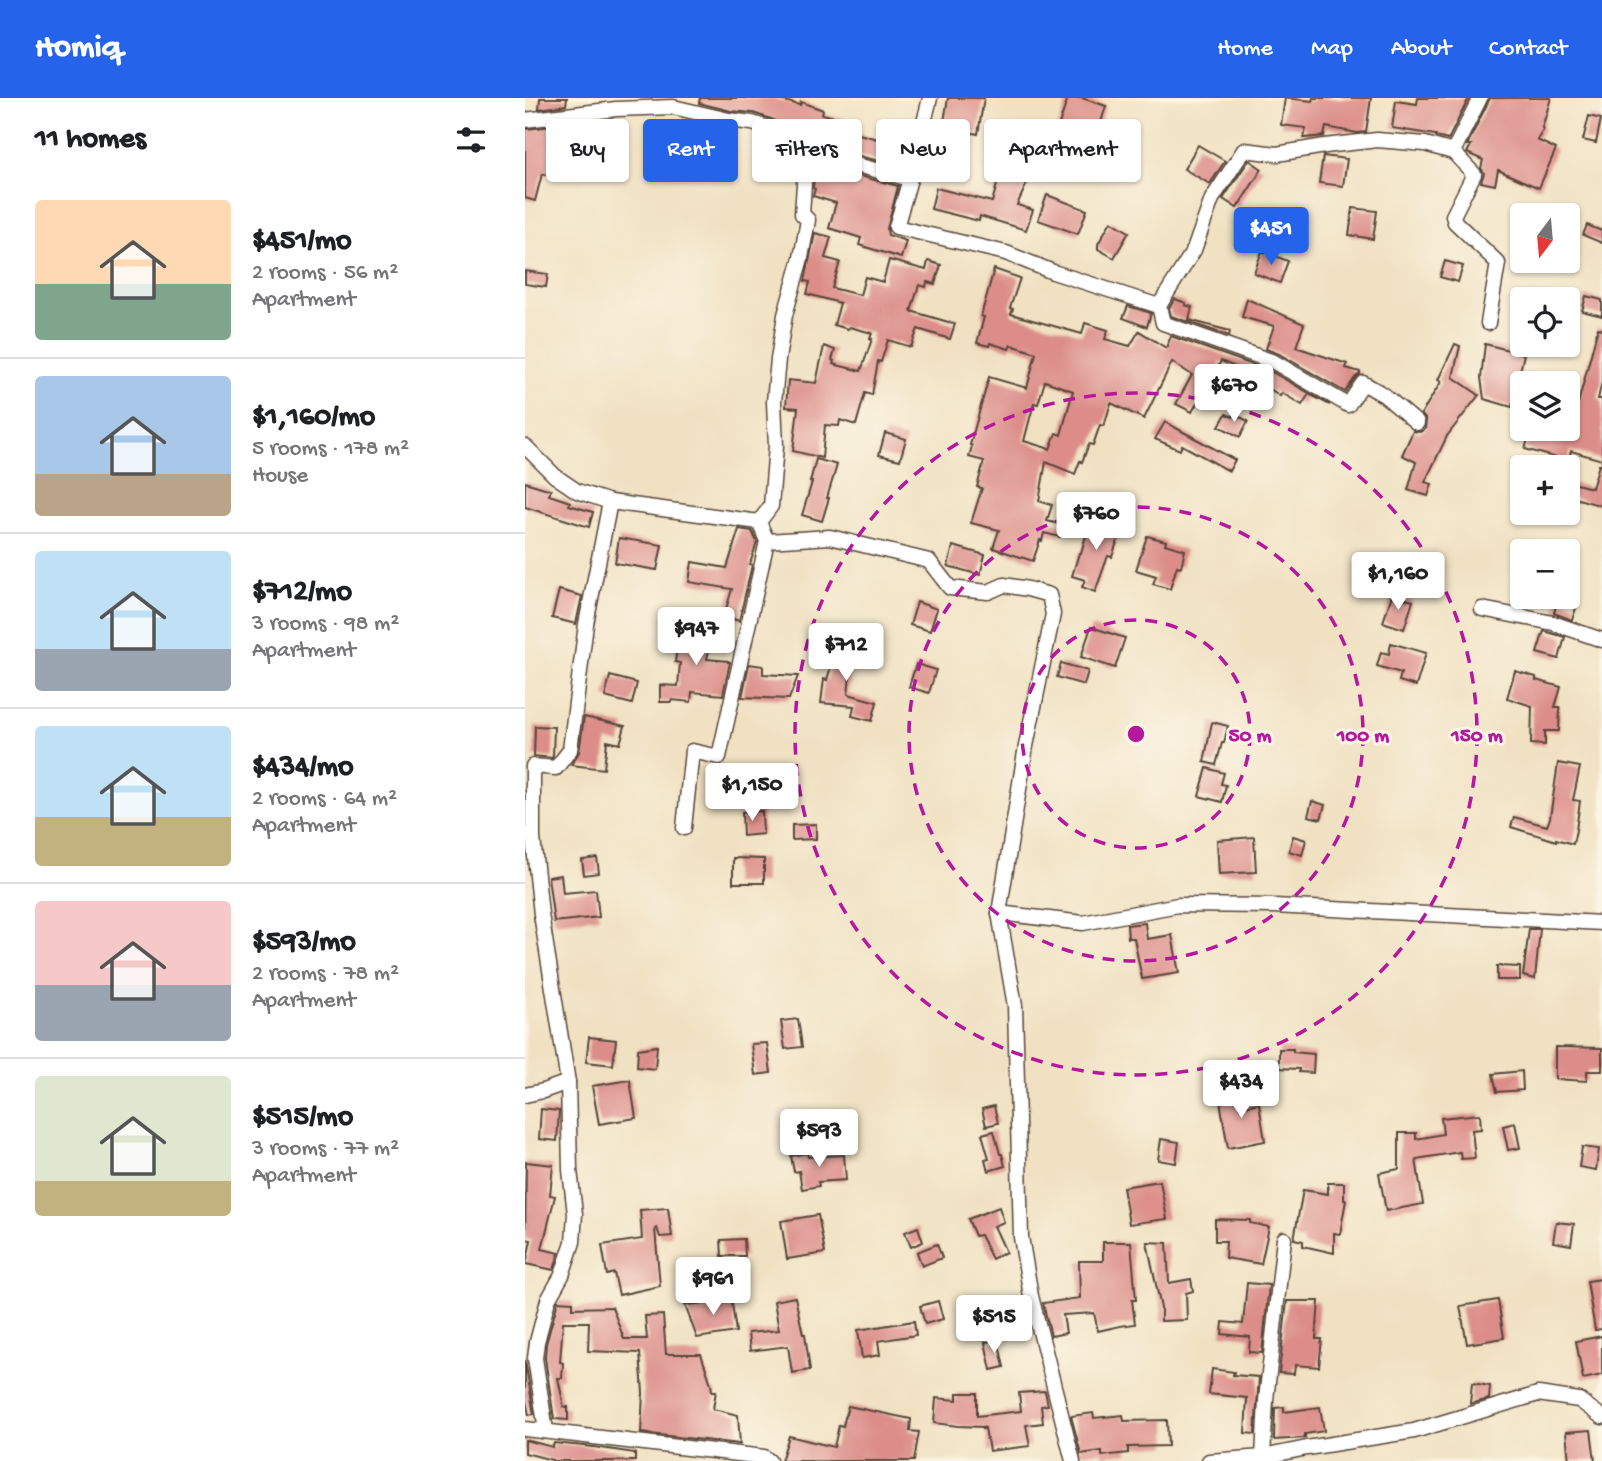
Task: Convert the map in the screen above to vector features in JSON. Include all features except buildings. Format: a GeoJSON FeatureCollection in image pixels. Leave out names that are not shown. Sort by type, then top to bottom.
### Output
{"type":"FeatureCollection","features":[{"type":"Feature","properties":{"kind":"street"},"geometry":{"type":"LineString","coordinates":[[925,119],[930,98]]}},
{"type":"Feature","properties":{"kind":"street"},"geometry":{"type":"LineString","coordinates":[[1453,152],[1480,98]]}},
{"type":"Feature","properties":{"kind":"street"},"geometry":{"type":"LineString","coordinates":[[525,120],[616,109],[673,107],[752,124]]}},
{"type":"Feature","properties":{"kind":"street"},"geometry":{"type":"LineString","coordinates":[[1417,423],[1384,395],[1363,383],[1348,405],[1274,362],[1163,323],[1159,306],[1194,250],[1212,199],[1244,150],[1277,154],[1377,140],[1425,144],[1453,152],[1474,174],[1453,216],[1455,222],[1498,263],[1488,323]]}},
{"type":"Feature","properties":{"kind":"street"},"geometry":{"type":"LineString","coordinates":[[758,522],[771,506],[776,446],[774,402],[778,359],[785,315],[801,258],[808,220],[801,214],[804,182]]}},
{"type":"Feature","properties":{"kind":"street"},"geometry":{"type":"LineString","coordinates":[[909,182],[896,227],[1006,253],[1053,272],[1159,306]]}},
{"type":"Feature","properties":{"kind":"street"},"geometry":{"type":"LineString","coordinates":[[525,446],[555,476],[577,491],[610,502],[758,522]]}},
{"type":"Feature","properties":{"kind":"street"},"geometry":{"type":"LineString","coordinates":[[546,1432],[535,1358],[537,1342],[548,1300],[562,1275],[573,1242],[575,1214],[569,1170],[568,1082],[541,914],[529,766],[556,768],[571,750],[586,624],[610,502]]}},
{"type":"Feature","properties":{"kind":"street"},"geometry":{"type":"LineString","coordinates":[[684,828],[692,751],[719,757],[767,541],[758,522]]}},
{"type":"Feature","properties":{"kind":"street"},"geometry":{"type":"LineString","coordinates":[[767,541],[829,537],[929,561],[950,588],[988,592],[1005,585],[1049,595],[1053,614],[1026,746],[999,912],[1014,1006],[1021,1237],[1031,1296],[1073,1461]]}},
{"type":"Feature","properties":{"kind":"street"},"geometry":{"type":"LineString","coordinates":[[1482,609],[1553,623],[1602,640]]}},
{"type":"Feature","properties":{"kind":"street"},"geometry":{"type":"LineString","coordinates":[[999,912],[1083,923],[1178,905],[1274,906],[1602,923]]}},
{"type":"Feature","properties":{"kind":"street"},"geometry":{"type":"LineString","coordinates":[[525,1095],[568,1082]]}},
{"type":"Feature","properties":{"kind":"street"},"geometry":{"type":"LineString","coordinates":[[1263,1457],[1266,1400],[1284,1239]]}},
{"type":"Feature","properties":{"kind":"street"},"geometry":{"type":"LineString","coordinates":[[1209,1461],[1263,1457],[1414,1431],[1538,1394],[1579,1400],[1602,1417]]}},
{"type":"Feature","properties":{"kind":"street"},"geometry":{"type":"LineString","coordinates":[[525,1429],[764,1457],[769,1461]]}}]}
